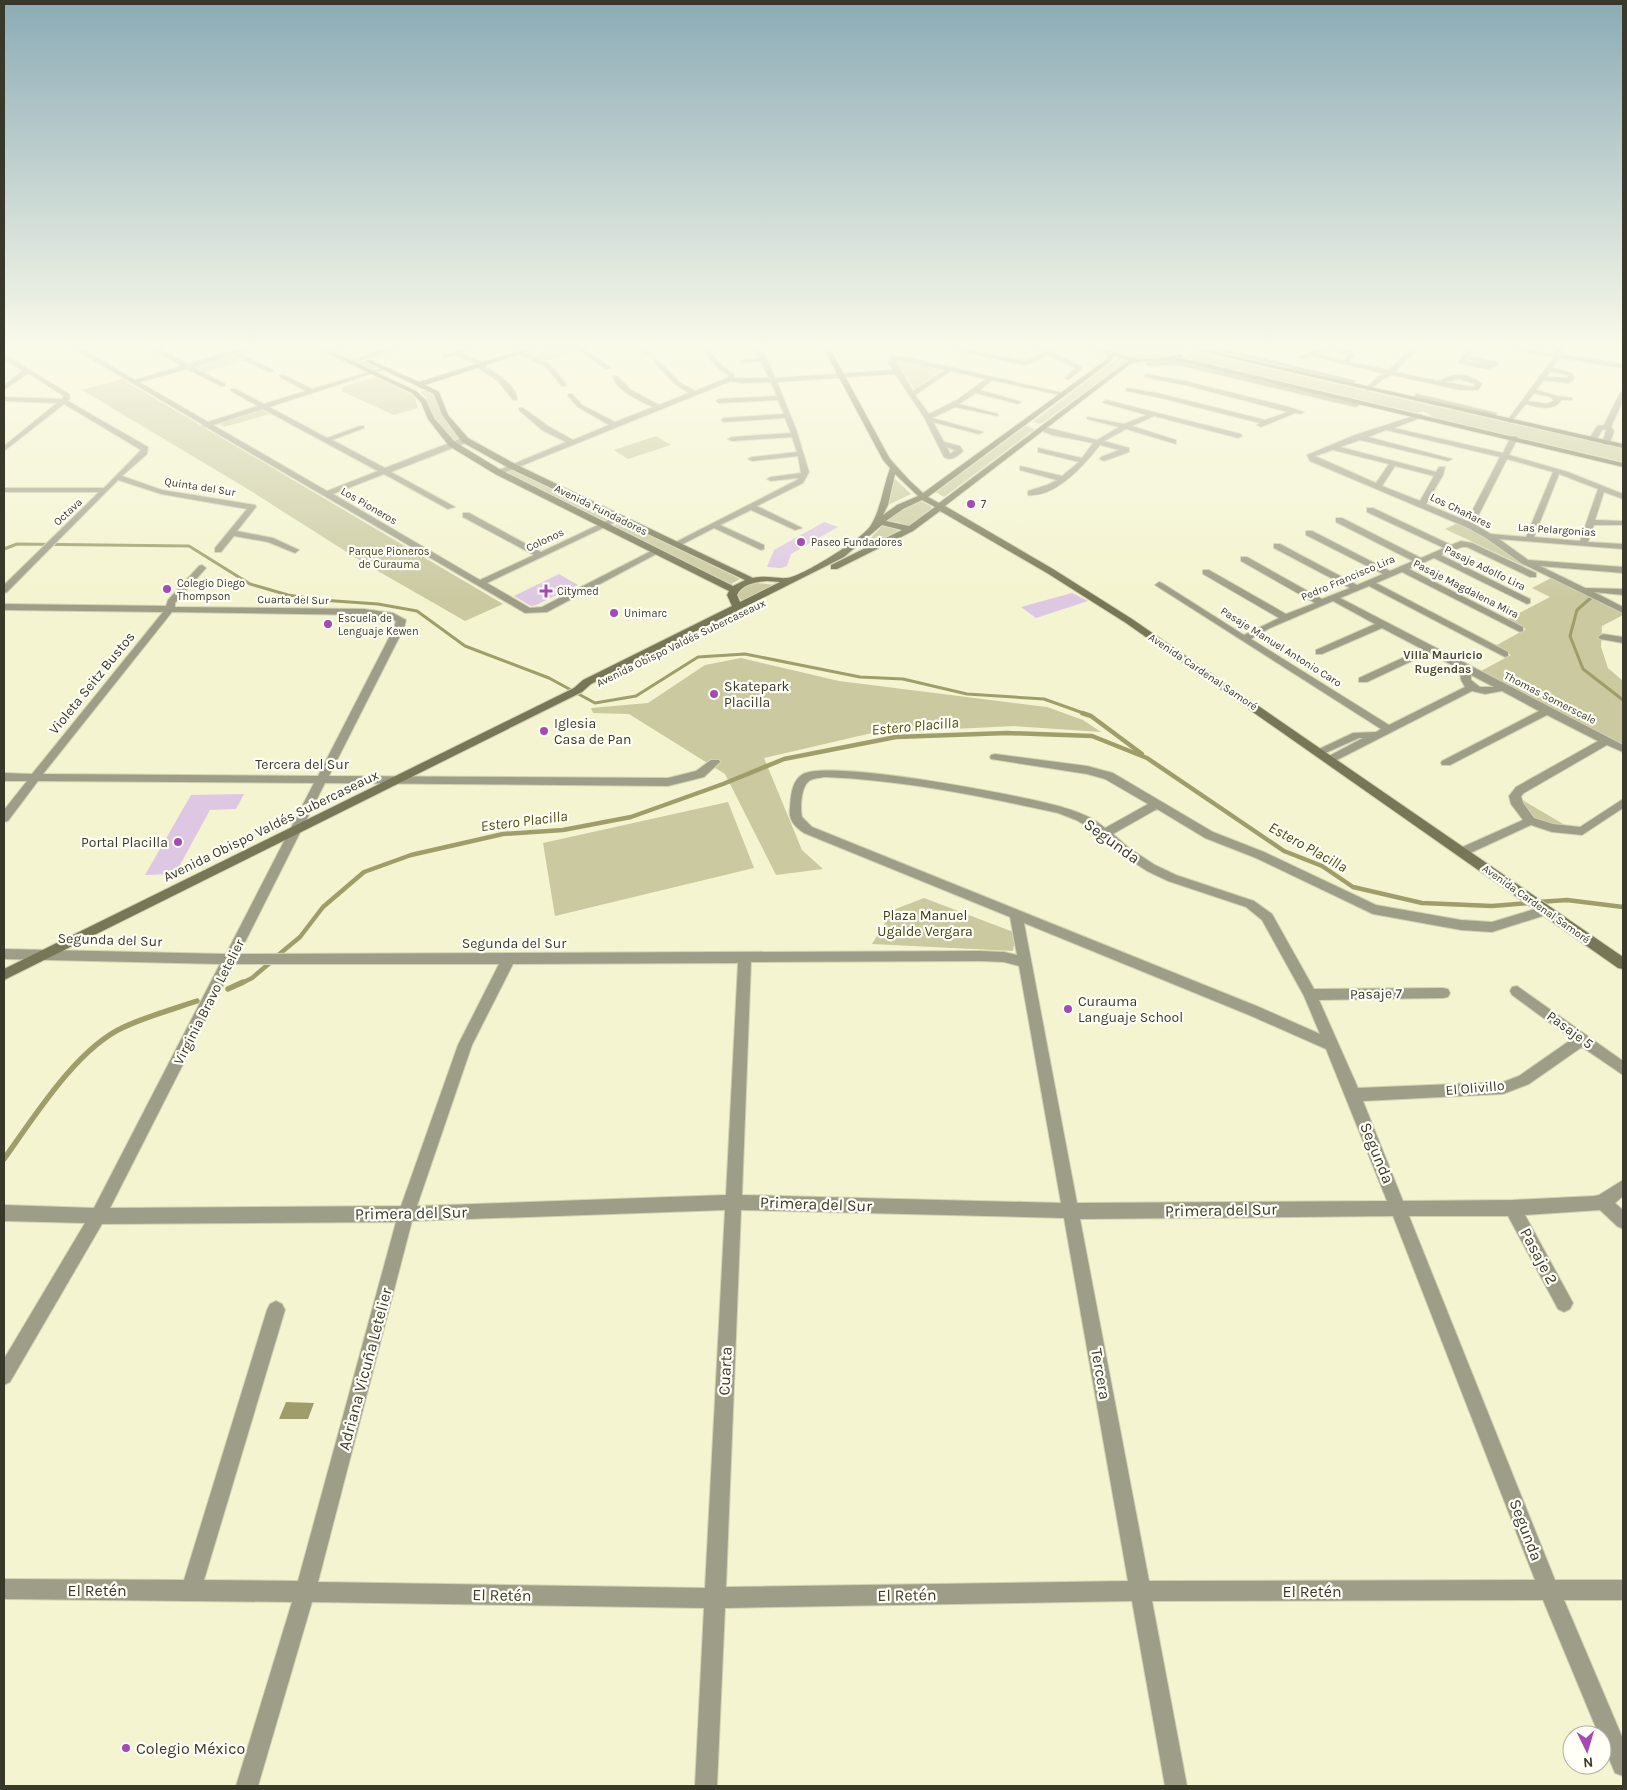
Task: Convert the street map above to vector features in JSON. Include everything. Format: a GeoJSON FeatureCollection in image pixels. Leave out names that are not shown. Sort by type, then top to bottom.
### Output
{"type":"FeatureCollection","features":[{"type":"Feature","properties":{"kind":"street"},"geometry":{"type":"LineString","coordinates":[[4,449],[27,431]]}},
{"type":"Feature","properties":{"kind":"street","name":"Octava"},"geometry":{"type":"LineString","coordinates":[[4,590],[144,452],[145,449],[114,431]]}},
{"type":"Feature","properties":{"kind":"street","name":"Los Pioneros"},"geometry":{"type":"LineString","coordinates":[[216,431],[528,611],[544,610],[658,551]]}},
{"type":"Feature","properties":{"kind":"street"},"geometry":{"type":"LineString","coordinates":[[309,431],[451,507]]}},
{"type":"Feature","properties":{"kind":"street"},"geometry":{"type":"LineString","coordinates":[[327,440],[352,431]]}},
{"type":"Feature","properties":{"kind":"street","name":"Avenida Fundadores"},"geometry":{"type":"LineString","coordinates":[[441,431],[452,444],[498,472],[606,524],[734,590]]}},
{"type":"Feature","properties":{"kind":"street","name":"Avenida Fundadores"},"geometry":{"type":"LineString","coordinates":[[457,431],[465,440],[512,466],[751,580],[789,581]]}},
{"type":"Feature","properties":{"kind":"street"},"geometry":{"type":"LineString","coordinates":[[550,431],[572,442]]}},
{"type":"Feature","properties":{"kind":"street"},"geometry":{"type":"LineString","coordinates":[[498,472],[599,431]]}},
{"type":"Feature","properties":{"kind":"street"},"geometry":{"type":"LineString","coordinates":[[676,544],[800,481],[805,468],[792,431]]}},
{"type":"Feature","properties":{"kind":"street","name":"Avenida Cardenal Samoré"},"geometry":{"type":"LineString","coordinates":[[870,431],[881,452],[893,469],[923,496],[1050,571],[1129,621],[1321,752],[1623,964]]}},
{"type":"Feature","properties":{"kind":"street"},"geometry":{"type":"LineString","coordinates":[[934,431],[942,444]]}},
{"type":"Feature","properties":{"kind":"street"},"geometry":{"type":"LineString","coordinates":[[974,431],[979,432]]}},
{"type":"Feature","properties":{"kind":"street","name":"Avenida Obispo Valdés Subercaseaux"},"geometry":{"type":"LineString","coordinates":[[578,690],[587,682],[841,555],[899,507],[923,496],[1014,431]]}},
{"type":"Feature","properties":{"kind":"street","name":"Avenida Obispo Valdés Subercaseaux"},"geometry":{"type":"LineString","coordinates":[[4,975],[578,690],[595,686],[910,529],[1040,431]]}},
{"type":"Feature","properties":{"kind":"street"},"geometry":{"type":"LineString","coordinates":[[1049,431],[1126,450],[1104,459]]}},
{"type":"Feature","properties":{"kind":"street"},"geometry":{"type":"LineString","coordinates":[[1031,494],[1050,487],[1063,479],[1084,461],[1098,442],[1118,431]]}},
{"type":"Feature","properties":{"kind":"street"},"geometry":{"type":"LineString","coordinates":[[1141,431],[1173,442]]}},
{"type":"Feature","properties":{"kind":"street"},"geometry":{"type":"LineString","coordinates":[[1217,431],[1238,436]]}},
{"type":"Feature","properties":{"kind":"street"},"geometry":{"type":"LineString","coordinates":[[1331,448],[1377,431]]}},
{"type":"Feature","properties":{"kind":"street"},"geometry":{"type":"LineString","coordinates":[[1395,431],[1557,471],[1602,487],[1623,497]]}},
{"type":"Feature","properties":{"kind":"street"},"geometry":{"type":"LineString","coordinates":[[1482,431],[1623,465]]}},
{"type":"Feature","properties":{"kind":"street"},"geometry":{"type":"LineString","coordinates":[[1552,431],[1623,446]]}},
{"type":"Feature","properties":{"kind":"street"},"geometry":{"type":"LineString","coordinates":[[1593,440],[1599,431]]}},
{"type":"Feature","properties":{"kind":"street"},"geometry":{"type":"LineString","coordinates":[[1606,442],[1610,431]]}},
{"type":"Feature","properties":{"kind":"street"},"geometry":{"type":"LineString","coordinates":[[732,439],[794,435]]}},
{"type":"Feature","properties":{"kind":"street"},"geometry":{"type":"LineString","coordinates":[[1358,437],[1448,459]]}},
{"type":"Feature","properties":{"kind":"street"},"geometry":{"type":"LineString","coordinates":[[1470,525],[1514,438]]}},
{"type":"Feature","properties":{"kind":"street"},"geometry":{"type":"LineString","coordinates":[[326,494],[465,440]]}},
{"type":"Feature","properties":{"kind":"street"},"geometry":{"type":"LineString","coordinates":[[1422,504],[1455,445]]}},
{"type":"Feature","properties":{"kind":"street"},"geometry":{"type":"LineString","coordinates":[[1331,448],[1438,475]]}},
{"type":"Feature","properties":{"kind":"street","name":"Los Chañares"},"geometry":{"type":"LineString","coordinates":[[1331,448],[1311,455],[1313,459],[1470,525],[1524,561],[1623,610]]}},
{"type":"Feature","properties":{"kind":"street"},"geometry":{"type":"LineString","coordinates":[[1041,450],[1084,461]]}},
{"type":"Feature","properties":{"kind":"street"},"geometry":{"type":"LineString","coordinates":[[752,459],[801,454]]}},
{"type":"Feature","properties":{"kind":"street"},"geometry":{"type":"LineString","coordinates":[[1378,486],[1392,464]]}},
{"type":"Feature","properties":{"kind":"street"},"geometry":{"type":"LineString","coordinates":[[1022,468],[1063,479]]}},
{"type":"Feature","properties":{"kind":"street"},"geometry":{"type":"LineString","coordinates":[[870,532],[884,505],[893,469]]}},
{"type":"Feature","properties":{"kind":"street"},"geometry":{"type":"LineString","coordinates":[[1530,540],[1557,471]]}},
{"type":"Feature","properties":{"kind":"street"},"geometry":{"type":"LineString","coordinates":[[771,478],[803,476]]}},
{"type":"Feature","properties":{"kind":"street","name":"Quinta del Sur"},"geometry":{"type":"LineString","coordinates":[[117,477],[161,492],[252,507],[232,533]]}},
{"type":"Feature","properties":{"kind":"street"},"geometry":{"type":"LineString","coordinates":[[1583,544],[1602,487]]}},
{"type":"Feature","properties":{"kind":"street"},"geometry":{"type":"LineString","coordinates":[[4,490],[106,490]]}},
{"type":"Feature","properties":{"kind":"street"},"geometry":{"type":"LineString","coordinates":[[752,507],[798,528]]}},
{"type":"Feature","properties":{"kind":"street"},"geometry":{"type":"LineString","coordinates":[[1370,510],[1451,548]]}},
{"type":"Feature","properties":{"kind":"street"},"geometry":{"type":"LineString","coordinates":[[466,515],[541,555]]}},
{"type":"Feature","properties":{"kind":"street","name":"Colonos"},"geometry":{"type":"LineString","coordinates":[[480,583],[620,518]]}},
{"type":"Feature","properties":{"kind":"street"},"geometry":{"type":"LineString","coordinates":[[1339,520],[1420,561]]}},
{"type":"Feature","properties":{"kind":"street"},"geometry":{"type":"LineString","coordinates":[[880,522],[910,529]]}},
{"type":"Feature","properties":{"kind":"street"},"geometry":{"type":"LineString","coordinates":[[1589,522],[1623,523]]}},
{"type":"Feature","properties":{"kind":"street"},"geometry":{"type":"LineString","coordinates":[[714,525],[761,547]]}},
{"type":"Feature","properties":{"kind":"street"},"geometry":{"type":"LineString","coordinates":[[218,550],[232,533],[270,540],[296,550]]}},
{"type":"Feature","properties":{"kind":"street"},"geometry":{"type":"LineString","coordinates":[[1310,533],[1390,574]]}},
{"type":"Feature","properties":{"kind":"street","name":"Las Pelargonias"},"geometry":{"type":"LineString","coordinates":[[1489,536],[1623,547]]}},
{"type":"Feature","properties":{"kind":"street","name":"Pedro Francisco Lira"},"geometry":{"type":"LineString","coordinates":[[1243,639],[1356,588],[1451,548],[1465,544],[1540,578]]}},
{"type":"Feature","properties":{"kind":"street"},"geometry":{"type":"LineString","coordinates":[[1277,546],[1356,588]]}},
{"type":"Feature","properties":{"kind":"street","name":"Pasaje Adolfo Lira"},"geometry":{"type":"LineString","coordinates":[[1434,555],[1526,601]]}},
{"type":"Feature","properties":{"kind":"street"},"geometry":{"type":"LineString","coordinates":[[1244,559],[1322,603]]}},
{"type":"Feature","properties":{"kind":"street"},"geometry":{"type":"LineString","coordinates":[[1524,561],[1623,570]]}},
{"type":"Feature","properties":{"kind":"street","name":"Violeta Seitz Bustos"},"geometry":{"type":"LineString","coordinates":[[4,818],[42,766],[170,609],[171,602],[202,568]]}},
{"type":"Feature","properties":{"kind":"street","name":"Pasaje Magdalena Mira"},"geometry":{"type":"LineString","coordinates":[[1402,569],[1520,629]]}},
{"type":"Feature","properties":{"kind":"street"},"geometry":{"type":"LineString","coordinates":[[1206,572],[1286,618]]}},
{"type":"Feature","properties":{"kind":"street"},"geometry":{"type":"LineString","coordinates":[[737,607],[732,595],[734,590],[751,580]]}},
{"type":"Feature","properties":{"kind":"street"},"geometry":{"type":"LineString","coordinates":[[1370,583],[1505,654]]}},
{"type":"Feature","properties":{"kind":"street","name":"Pasaje Manuel Antonio Caro"},"geometry":{"type":"LineString","coordinates":[[1159,585],[1385,733]]}},
{"type":"Feature","properties":{"kind":"street"},"geometry":{"type":"LineString","coordinates":[[1582,589],[1623,592]]}},
{"type":"Feature","properties":{"kind":"street","name":"Thomas Somerscale"},"geometry":{"type":"LineString","coordinates":[[1333,598],[1623,749]]}},
{"type":"Feature","properties":{"kind":"street","name":"Cuarta del Sur"},"geometry":{"type":"LineString","coordinates":[[4,607],[364,612],[390,615],[401,620]]}},
{"type":"Feature","properties":{"kind":"street","name":"Virginia Bravo Letelier"},"geometry":{"type":"LineString","coordinates":[[4,1376],[98,1216],[236,960],[296,830],[399,628],[401,620]]}},
{"type":"Feature","properties":{"kind":"street"},"geometry":{"type":"LineString","coordinates":[[1319,652],[1382,624]]}},
{"type":"Feature","properties":{"kind":"street"},"geometry":{"type":"LineString","coordinates":[[1603,637],[1623,640]]}},
{"type":"Feature","properties":{"kind":"street"},"geometry":{"type":"LineString","coordinates":[[1363,680],[1429,649]]}},
{"type":"Feature","properties":{"kind":"street"},"geometry":{"type":"LineString","coordinates":[[1470,671],[1465,674],[1465,678],[1466,683],[1472,687],[1487,692],[1503,688]]}},
{"type":"Feature","properties":{"kind":"street"},"geometry":{"type":"LineString","coordinates":[[1331,759],[1472,687]]}},
{"type":"Feature","properties":{"kind":"street"},"geometry":{"type":"LineString","coordinates":[[1446,763],[1547,711]]}},
{"type":"Feature","properties":{"kind":"street"},"geometry":{"type":"LineString","coordinates":[[1321,752],[1357,735],[1385,733]]}},
{"type":"Feature","properties":{"kind":"street"},"geometry":{"type":"LineString","coordinates":[[1606,741],[1520,790],[1515,796],[1517,804],[1530,821],[1552,828],[1582,831],[1623,802]]}},
{"type":"Feature","properties":{"kind":"street"},"geometry":{"type":"LineString","coordinates":[[995,757],[1087,770],[1110,776],[1209,835],[1260,855],[1373,909],[1461,925],[1492,927],[1545,911]]}},
{"type":"Feature","properties":{"kind":"street","name":"Tercera del Sur"},"geometry":{"type":"LineString","coordinates":[[4,778],[668,782],[700,774],[715,762]]}},
{"type":"Feature","properties":{"kind":"street","name":"Segunda"},"geometry":{"type":"LineString","coordinates":[[1016,914],[802,827],[795,818],[794,810],[798,786],[809,775],[823,772],[899,780],[1060,810],[1089,822],[1125,851],[1161,873],[1250,904],[1263,913],[1287,951],[1310,995],[1332,1045],[1399,1208],[1550,1590],[1623,1765]]}},
{"type":"Feature","properties":{"kind":"street"},"geometry":{"type":"LineString","coordinates":[[1105,833],[1157,804]]}},
{"type":"Feature","properties":{"kind":"street"},"geometry":{"type":"LineString","coordinates":[[1462,852],[1530,821]]}},
{"type":"Feature","properties":{"kind":"street"},"geometry":{"type":"LineString","coordinates":[[1016,914],[1254,1011],[1332,1045]]}},
{"type":"Feature","properties":{"kind":"street","name":"Tercera"},"geometry":{"type":"LineString","coordinates":[[1016,914],[1176,1786]]}},
{"type":"Feature","properties":{"kind":"street","name":"Segunda del Sur"},"geometry":{"type":"LineString","coordinates":[[4,954],[236,960],[980,956],[1004,957],[1025,962]]}},
{"type":"Feature","properties":{"kind":"street","name":"Cuarta"},"geometry":{"type":"LineString","coordinates":[[706,1786],[745,956]]}},
{"type":"Feature","properties":{"kind":"street","name":"Adriana Vicuña Letelier"},"geometry":{"type":"LineString","coordinates":[[247,1786],[305,1592],[406,1214],[465,1045],[508,960]]}},
{"type":"Feature","properties":{"kind":"street","name":"Pasaje 5"},"geometry":{"type":"LineString","coordinates":[[1517,991],[1623,1069]]}},
{"type":"Feature","properties":{"kind":"street","name":"Pasaje 7"},"geometry":{"type":"LineString","coordinates":[[1310,995],[1443,993]]}},
{"type":"Feature","properties":{"kind":"street","name":"El Olivillo"},"geometry":{"type":"LineString","coordinates":[[1353,1095],[1503,1088],[1524,1080],[1583,1039]]}},
{"type":"Feature","properties":{"kind":"street"},"geometry":{"type":"LineString","coordinates":[[1623,1187],[1603,1202],[1623,1221]]}},
{"type":"Feature","properties":{"kind":"street","name":"Primera del Sur"},"geometry":{"type":"LineString","coordinates":[[4,1212],[98,1216],[406,1214],[733,1202],[1071,1211],[1513,1208],[1603,1202]]}},
{"type":"Feature","properties":{"kind":"street","name":"Pasaje 2"},"geometry":{"type":"LineString","coordinates":[[1513,1208],[1564,1303]]}},
{"type":"Feature","properties":{"kind":"street"},"geometry":{"type":"LineString","coordinates":[[191,1590],[276,1310]]}},
{"type":"Feature","properties":{"kind":"street","name":"El Retén"},"geometry":{"type":"LineString","coordinates":[[4,1589],[715,1598],[1140,1591],[1623,1590]]}},
{"type":"Feature","properties":{"kind":"green space","name":"Parque Pioneros de Curauma"},"geometry":{"type":"Polygon","coordinates":[[[150,431],[209,431],[503,604],[465,621],[364,563],[246,488],[150,431]]]}},
{"type":"Feature","properties":{"kind":"green space"},"geometry":{"type":"Polygon","coordinates":[[[444,431],[455,431],[462,439],[453,441],[444,431]]]}},
{"type":"Feature","properties":{"kind":"green space"},"geometry":{"type":"Polygon","coordinates":[[[1020,431],[1033,431],[944,497],[936,492],[1020,431]]]}},
{"type":"Feature","properties":{"kind":"green space"},"geometry":{"type":"Polygon","coordinates":[[[1489,431],[1543,431],[1623,448],[1623,462],[1489,431]]]}},
{"type":"Feature","properties":{"kind":"green space"},"geometry":{"type":"Polygon","coordinates":[[[656,436],[671,445],[628,459],[614,450],[656,436]]]}},
{"type":"Feature","properties":{"kind":"green space"},"geometry":{"type":"Polygon","coordinates":[[[514,469],[614,517],[604,521],[505,472],[514,469]]]}},
{"type":"Feature","properties":{"kind":"green space"},"geometry":{"type":"Polygon","coordinates":[[[892,476],[911,494],[888,505],[892,476]]]}},
{"type":"Feature","properties":{"kind":"green space"},"geometry":{"type":"Polygon","coordinates":[[[920,501],[931,506],[932,509],[908,526],[898,522],[887,521],[906,506],[920,501]]]}},
{"type":"Feature","properties":{"kind":"green space"},"geometry":{"type":"Polygon","coordinates":[[[623,522],[740,579],[731,584],[613,526],[623,522]]]}},
{"type":"Feature","properties":{"kind":"green space"},"geometry":{"type":"Polygon","coordinates":[[[1458,523],[1490,539],[1526,567],[1445,529],[1458,523]]]}},
{"type":"Feature","properties":{"kind":"green space"},"geometry":{"type":"Polygon","coordinates":[[[882,526],[895,528],[899,532],[868,547],[862,547],[882,526]]]}},
{"type":"Feature","properties":{"kind":"green space"},"geometry":{"type":"Polygon","coordinates":[[[1553,577],[1623,611],[1623,615],[1602,626],[1601,647],[1608,668],[1623,681],[1623,745],[1550,710],[1479,672],[1511,655],[1495,646],[1526,629],[1508,619],[1550,597],[1532,588],[1553,577]]]}},
{"type":"Feature","properties":{"kind":"green space"},"geometry":{"type":"Polygon","coordinates":[[[757,583],[776,585],[742,601],[738,596],[739,591],[745,586],[757,583]]]}},
{"type":"Feature","properties":{"kind":"green space"},"geometry":{"type":"Polygon","coordinates":[[[738,610],[590,685],[588,684],[738,610]]]}},
{"type":"Feature","properties":{"kind":"green space"},"geometry":{"type":"Polygon","coordinates":[[[741,658],[839,681],[1047,707],[1083,720],[1101,732],[1014,726],[872,733],[764,758],[802,850],[823,869],[776,875],[725,774],[629,714],[593,713],[591,708],[648,703],[705,665],[741,658]]]}},
{"type":"Feature","properties":{"kind":"green space"},"geometry":{"type":"Polygon","coordinates":[[[1519,798],[1570,828],[1533,820],[1519,798]]]}},
{"type":"Feature","properties":{"kind":"green space"},"geometry":{"type":"Polygon","coordinates":[[[728,802],[754,868],[555,916],[543,843],[728,802]]]}},
{"type":"Feature","properties":{"kind":"green space","name":"Plaza Manuel Ugalde Vergara"},"geometry":{"type":"Polygon","coordinates":[[[924,898],[1016,933],[1013,951],[872,944],[893,910],[924,898]]]}},
{"type":"Feature","properties":{"kind":"shaded area"},"geometry":{"type":"Polygon","coordinates":[[[286,1402],[314,1403],[308,1419],[279,1419],[286,1402]]]}},
{"type":"Feature","properties":{"kind":"building","name":"Paseo Fundadores"},"geometry":{"type":"Polygon","coordinates":[[[824,522],[838,527],[791,554],[787,566],[781,568],[767,567],[774,550],[824,522]]]}},
{"type":"Feature","properties":{"kind":"building","name":"Citymed"},"geometry":{"type":"Polygon","coordinates":[[[559,574],[578,585],[531,606],[514,596],[559,574]]]}},
{"type":"Feature","properties":{"kind":"building"},"geometry":{"type":"Polygon","coordinates":[[[1072,593],[1088,601],[1036,618],[1021,607],[1072,593]]]}},
{"type":"Feature","properties":{"kind":"building","name":"Portal Placilla"},"geometry":{"type":"Polygon","coordinates":[[[244,794],[236,809],[210,810],[175,874],[145,875],[191,795],[244,794]]]}},
{"type":"Feature","properties":{"kind":"waterway"},"geometry":{"type":"LineString","coordinates":[[4,549],[17,544],[189,546],[250,584],[288,595],[321,600],[378,604],[417,611],[465,646],[549,678],[595,703],[636,696],[698,657],[745,654],[860,677],[903,679],[967,694],[1044,699],[1086,714]]}},
{"type":"Feature","properties":{"kind":"waterway"},"geometry":{"type":"LineString","coordinates":[[1593,596],[1577,610],[1570,636],[1583,669],[1623,700]]}},
{"type":"Feature","properties":{"kind":"waterway"},"geometry":{"type":"LineString","coordinates":[[1082,713],[1091,716],[1142,754]]}},
{"type":"Feature","properties":{"kind":"waterway","name":"Estero Placilla"},"geometry":{"type":"LineString","coordinates":[[277,956],[300,937],[323,907],[364,872],[411,855],[503,834],[563,830],[631,817],[723,784],[784,759],[896,737],[1007,733],[1092,736],[1147,758],[1284,851],[1322,866],[1353,887],[1422,903],[1492,906],[1530,903]]}},
{"type":"Feature","properties":{"kind":"waterway","name":"Estero Placilla"},"geometry":{"type":"LineString","coordinates":[[1538,902],[1567,900],[1623,907]]}},
{"type":"Feature","properties":{"kind":"waterway","name":"Estero Placilla"},"geometry":{"type":"LineString","coordinates":[[240,984],[252,978],[271,962]]}},
{"type":"Feature","properties":{"kind":"waterway","name":"Estero Placilla"},"geometry":{"type":"LineString","coordinates":[[228,989],[243,982]]}},
{"type":"Feature","properties":{"kind":"waterway","name":"Estero Placilla"},"geometry":{"type":"LineString","coordinates":[[4,1159],[43,1104],[73,1067],[107,1037],[124,1027],[151,1016],[197,1001]]}},
{"type":"Feature","properties":{"kind":"place","name":"7"},"geometry":{"type":"Point","coordinates":[971,504]}},
{"type":"Feature","properties":{"kind":"place","name":"Paseo Fundadores"},"geometry":{"type":"Point","coordinates":[801,542]}},
{"type":"Feature","properties":{"kind":"place","name":"Colegio Diego Thompson"},"geometry":{"type":"Point","coordinates":[167,589]}},
{"type":"Feature","properties":{"kind":"place","name":"Citymed"},"geometry":{"type":"Point","coordinates":[546,591]}},
{"type":"Feature","properties":{"kind":"place","name":"Unimarc"},"geometry":{"type":"Point","coordinates":[614,613]}},
{"type":"Feature","properties":{"kind":"place","name":"Escuela de Lenguaje Kewen"},"geometry":{"type":"Point","coordinates":[328,624]}},
{"type":"Feature","properties":{"kind":"place","name":"Skatepark Placilla"},"geometry":{"type":"Point","coordinates":[714,694]}},
{"type":"Feature","properties":{"kind":"place","name":"Iglesia Casa de Pan"},"geometry":{"type":"Point","coordinates":[544,731]}},
{"type":"Feature","properties":{"kind":"place","name":"Portal Placilla"},"geometry":{"type":"Point","coordinates":[178,842]}},
{"type":"Feature","properties":{"kind":"place","name":"Curauma Languaje School"},"geometry":{"type":"Point","coordinates":[1068,1009]}},
{"type":"Feature","properties":{"kind":"place","name":"Colegio México"},"geometry":{"type":"Point","coordinates":[126,1748]}},
{"type":"Feature","properties":{"kind":"district","name":"Villa Mauricio Rugendas"},"geometry":{"type":"Point","coordinates":[1443,662]}}]}
